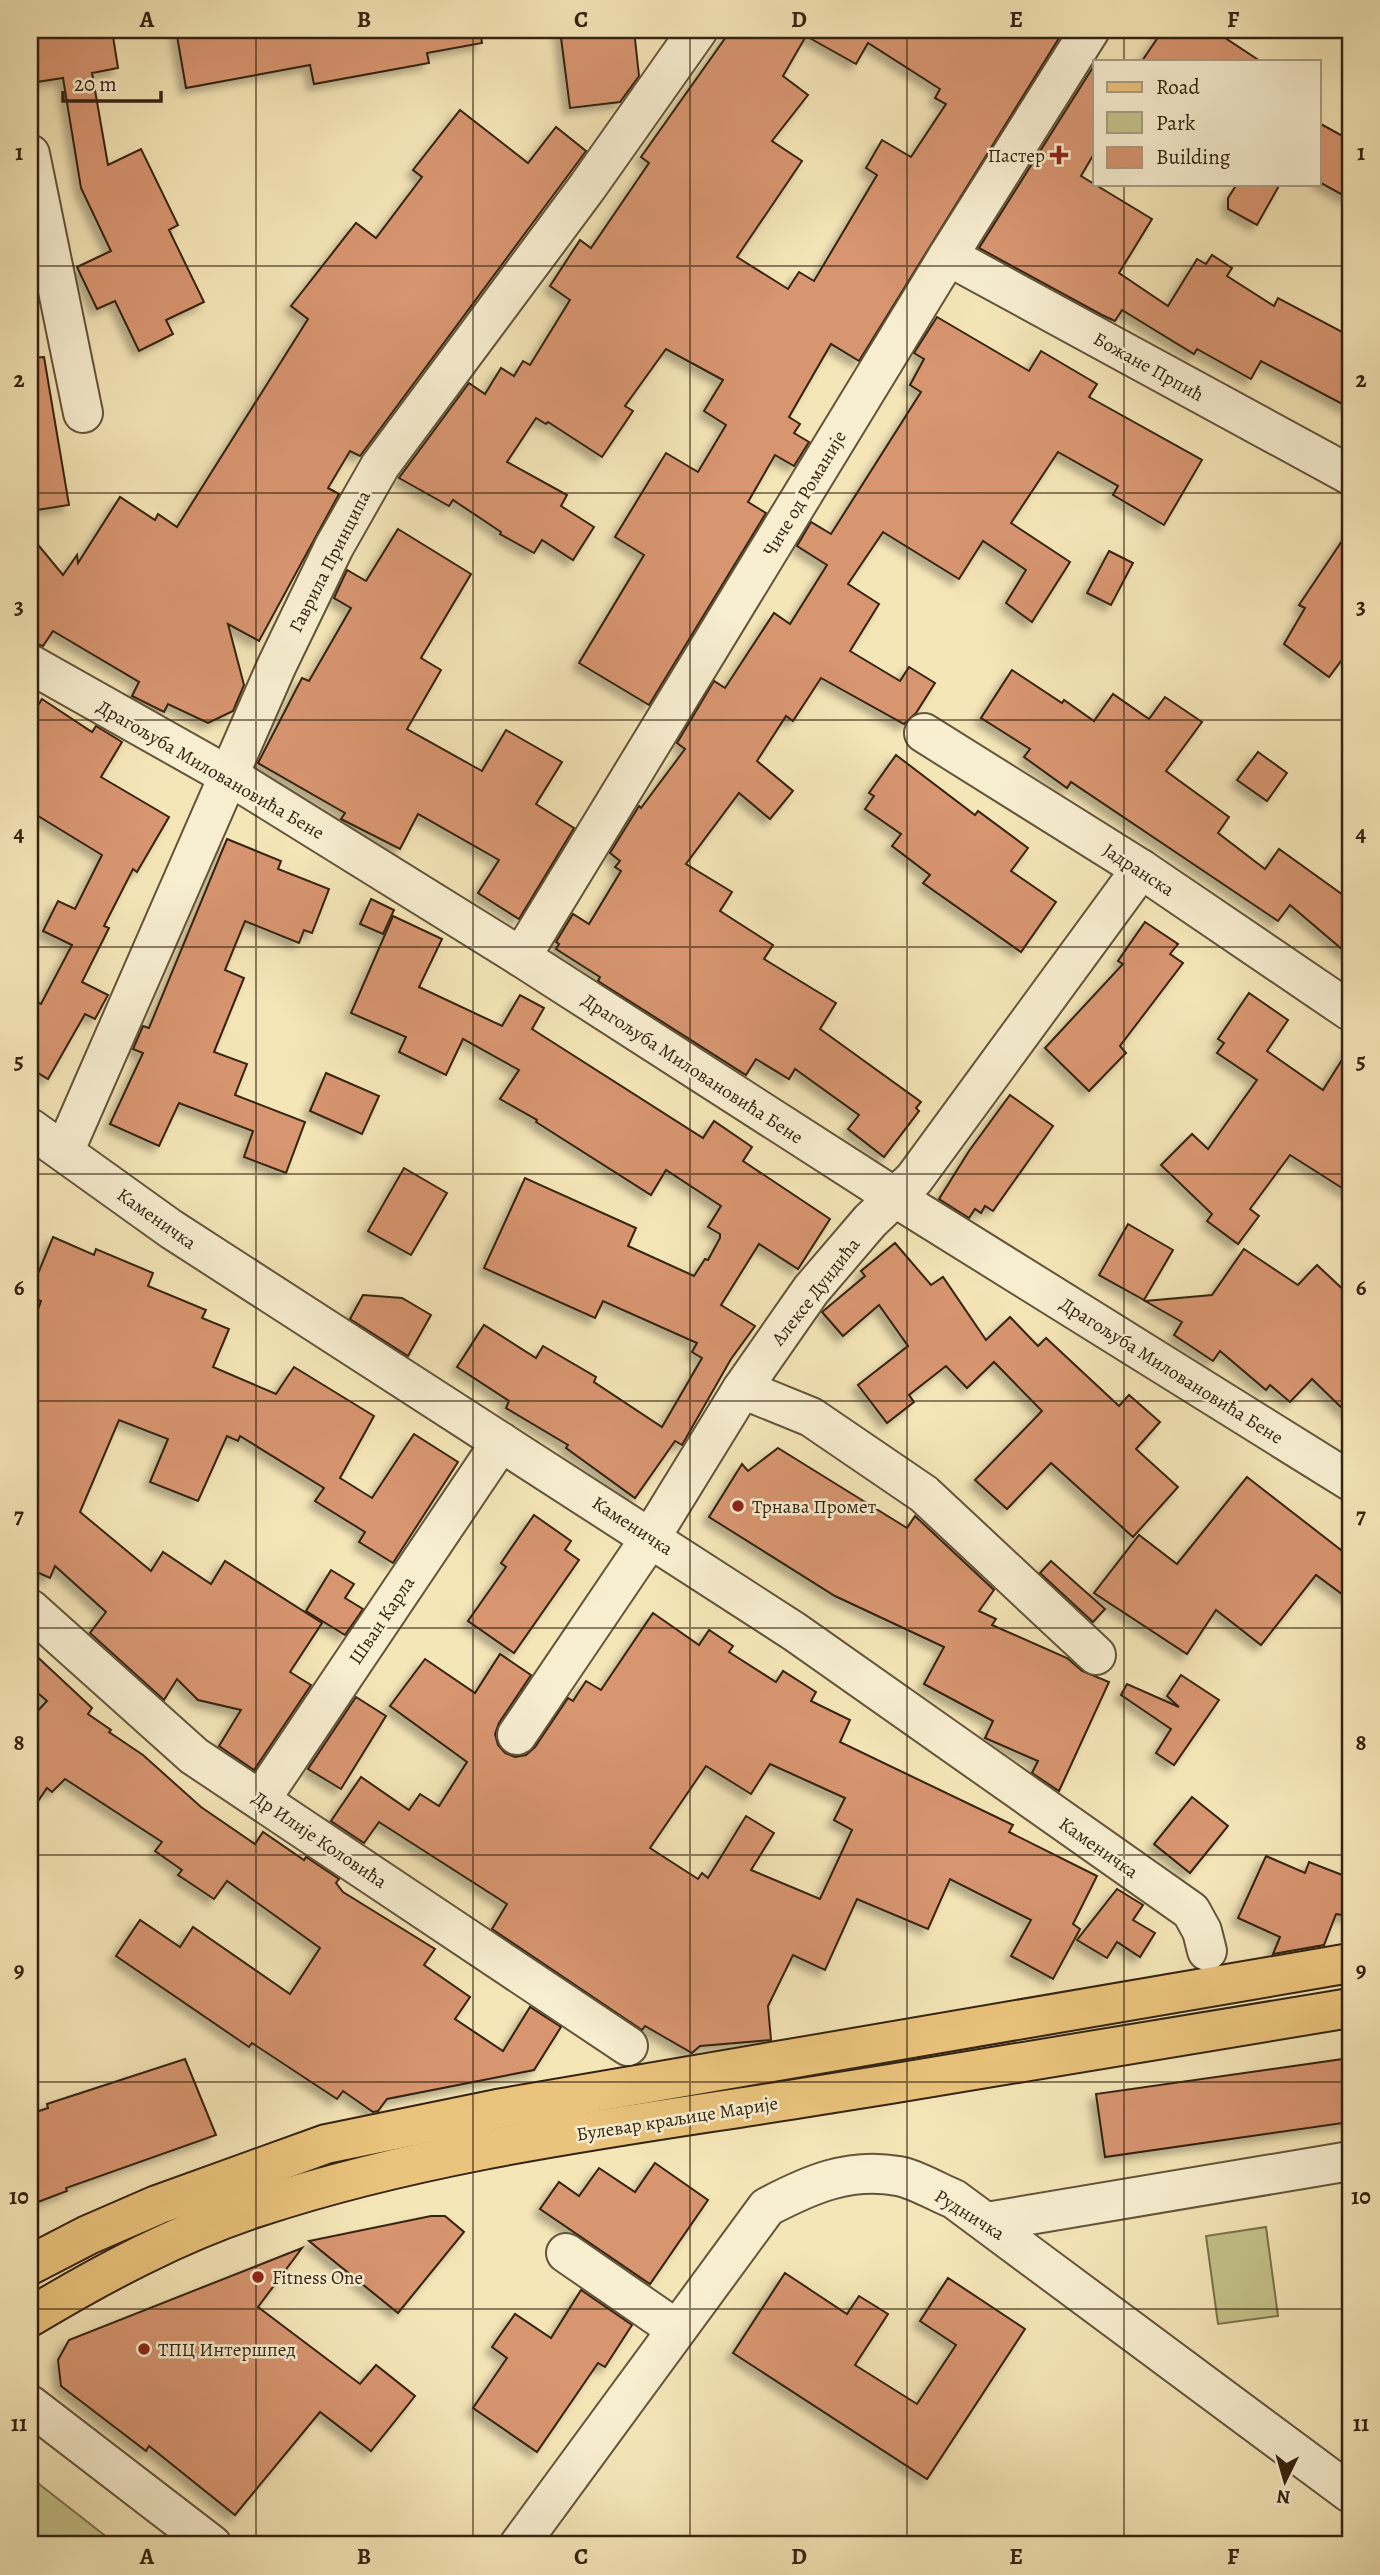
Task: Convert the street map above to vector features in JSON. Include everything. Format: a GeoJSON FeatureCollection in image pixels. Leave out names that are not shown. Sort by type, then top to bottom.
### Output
{"type":"FeatureCollection","features":[{"type":"Feature","properties":{"kind":"main road","name":"Булевар краљице Марије"},"geometry":{"type":"LineString","coordinates":[[30,2265],[88,2235],[158,2205],[326,2144],[497,2109],[1350,1963]]}},
{"type":"Feature","properties":{"kind":"main road","name":"Булевар краљице Марије"},"geometry":{"type":"LineString","coordinates":[[30,2317],[122,2265],[220,2221],[259,2207],[404,2168],[630,2125],[1350,2008]]}},
{"type":"Feature","properties":{"kind":"street","name":"Гаврила Принципа"},"geometry":{"type":"LineString","coordinates":[[64,1153],[307,600],[368,485],[588,186],[698,30]]}},
{"type":"Feature","properties":{"kind":"street","name":"Чиче од Романије"},"geometry":{"type":"LineString","coordinates":[[522,957],[948,256],[1090,30]]}},
{"type":"Feature","properties":{"kind":"street"},"geometry":{"type":"LineString","coordinates":[[30,154],[83,413]]}},
{"type":"Feature","properties":{"kind":"street","name":"Божане Прпић"},"geometry":{"type":"LineString","coordinates":[[948,256],[1350,475]]}},
{"type":"Feature","properties":{"kind":"street","name":"Драгољуба Миловановића Бене"},"geometry":{"type":"LineString","coordinates":[[30,664],[229,776],[522,957],[896,1198],[1350,1481]]}},
{"type":"Feature","properties":{"kind":"street","name":"Јадранска"},"geometry":{"type":"LineString","coordinates":[[924,733],[1140,869],[1350,1011]]}},
{"type":"Feature","properties":{"kind":"street","name":"Алексе Дундића"},"geometry":{"type":"LineString","coordinates":[[517,1735],[651,1537],[742,1389],[811,1290],[870,1221],[914,1179],[1140,869]]}},
{"type":"Feature","properties":{"kind":"street","name":"Каменичка"},"geometry":{"type":"LineString","coordinates":[[30,1128],[171,1229],[795,1632],[1191,1911],[1202,1931],[1207,1951]]}},
{"type":"Feature","properties":{"kind":"street"},"geometry":{"type":"LineString","coordinates":[[742,1389],[811,1417],[924,1494],[1096,1655]]}},
{"type":"Feature","properties":{"kind":"street","name":"Шван Карла"},"geometry":{"type":"LineString","coordinates":[[261,1799],[501,1442]]}},
{"type":"Feature","properties":{"kind":"street","name":"Др Илије Коловића"},"geometry":{"type":"LineString","coordinates":[[30,1609],[194,1756],[628,2046]]}},
{"type":"Feature","properties":{"kind":"street"},"geometry":{"type":"LineString","coordinates":[[987,2222],[1350,2161]]}},
{"type":"Feature","properties":{"kind":"street","name":"Рудничка"},"geometry":{"type":"LineString","coordinates":[[519,2545],[767,2207],[812,2183],[853,2174],[899,2176],[954,2199],[1350,2493]]}},
{"type":"Feature","properties":{"kind":"street"},"geometry":{"type":"LineString","coordinates":[[566,2253],[676,2329]]}},
{"type":"Feature","properties":{"kind":"street"},"geometry":{"type":"LineString","coordinates":[[30,2405],[212,2545]]}},
{"type":"Feature","properties":{"kind":"green space"},"geometry":{"type":"Polygon","coordinates":[[[1266,2227],[1278,2316],[1218,2324],[1206,2236],[1266,2227]]]}},
{"type":"Feature","properties":{"kind":"green space"},"geometry":{"type":"Polygon","coordinates":[[[30,2477],[117,2545],[30,2545],[30,2477]]]}},
{"type":"Feature","properties":{"kind":"building"},"geometry":{"type":"Polygon","coordinates":[[[78,30],[112,30],[118,68],[92,73],[108,165],[141,149],[178,225],[169,230],[204,302],[166,320],[173,334],[139,351],[115,301],[97,309],[77,267],[111,251],[81,188],[63,78],[30,83],[30,38],[78,30]]]}},
{"type":"Feature","properties":{"kind":"building"},"geometry":{"type":"Polygon","coordinates":[[[176,30],[480,30],[482,43],[427,53],[429,63],[314,84],[310,65],[186,88],[176,30]]]}},
{"type":"Feature","properties":{"kind":"building"},"geometry":{"type":"Polygon","coordinates":[[[560,30],[634,30],[639,76],[620,102],[570,108],[560,30]]]}},
{"type":"Feature","properties":{"kind":"building"},"geometry":{"type":"Polygon","coordinates":[[[731,30],[1064,30],[859,361],[831,344],[789,417],[800,424],[794,433],[809,442],[794,466],[775,455],[748,502],[766,513],[649,705],[579,663],[644,555],[615,537],[666,453],[698,472],[726,425],[704,411],[723,380],[666,349],[625,406],[633,411],[602,457],[548,422],[546,424],[536,418],[507,462],[567,495],[561,506],[594,527],[573,560],[542,540],[534,553],[500,534],[501,532],[453,500],[449,506],[399,478],[469,383],[485,394],[501,368],[514,376],[523,361],[530,365],[570,300],[550,286],[580,240],[591,248],[649,163],[641,157],[731,30]],[[806,36],[783,76],[808,95],[772,141],[802,161],[737,257],[788,289],[799,272],[814,281],[877,175],[866,168],[882,140],[911,157],[946,104],[935,98],[940,89],[868,43],[856,64],[806,36]]]}},
{"type":"Feature","properties":{"kind":"building"},"geometry":{"type":"Polygon","coordinates":[[[1163,30],[1213,30],[1258,60],[1143,60],[1163,30]]]}},
{"type":"Feature","properties":{"kind":"building"},"geometry":{"type":"Polygon","coordinates":[[[1093,67],[1093,155],[1081,176],[1093,186],[1098,186],[1152,219],[1119,273],[1168,306],[1197,259],[1206,264],[1212,255],[1232,268],[1227,276],[1274,306],[1278,298],[1350,336],[1350,408],[1261,361],[1251,379],[1197,349],[1194,354],[1122,310],[1115,321],[979,248],[1093,67]]]}},
{"type":"Feature","properties":{"kind":"building"},"geometry":{"type":"Polygon","coordinates":[[[460,110],[528,163],[556,127],[586,151],[360,456],[350,451],[328,488],[339,494],[259,641],[228,624],[244,685],[233,711],[208,723],[168,704],[164,712],[132,696],[139,682],[53,631],[43,646],[30,642],[30,535],[63,575],[77,555],[78,563],[120,497],[155,520],[158,514],[177,527],[308,319],[291,306],[356,223],[376,238],[422,177],[413,170],[460,110]]]}},
{"type":"Feature","properties":{"kind":"building"},"geometry":{"type":"Polygon","coordinates":[[[1320,124],[1350,140],[1350,199],[1320,183],[1320,124]]]}},
{"type":"Feature","properties":{"kind":"building"},"geometry":{"type":"Polygon","coordinates":[[[1236,186],[1279,186],[1257,225],[1228,209],[1228,198],[1236,186]]]}},
{"type":"Feature","properties":{"kind":"building"},"geometry":{"type":"Polygon","coordinates":[[[937,317],[1029,371],[1041,351],[1097,384],[1089,397],[1202,460],[1164,525],[1113,495],[1118,486],[1058,452],[1011,523],[1070,562],[1032,622],[1006,603],[1026,570],[983,541],[959,579],[883,532],[848,584],[879,604],[850,651],[900,681],[909,667],[935,683],[916,713],[904,724],[821,678],[793,721],[786,716],[757,761],[793,791],[770,819],[739,793],[686,864],[732,892],[720,911],[773,945],[764,959],[836,1003],[820,1029],[921,1102],[916,1108],[919,1111],[884,1157],[848,1129],[859,1115],[795,1069],[789,1079],[756,1059],[746,1075],[598,981],[600,977],[556,949],[559,944],[556,942],[573,914],[589,924],[621,871],[615,867],[620,861],[610,853],[639,806],[641,808],[685,749],[677,743],[714,681],[725,688],[774,613],[790,624],[827,565],[797,546],[811,522],[831,534],[921,392],[910,385],[924,359],[914,353],[937,317]]]}},
{"type":"Feature","properties":{"kind":"building"},"geometry":{"type":"Polygon","coordinates":[[[44,357],[69,505],[30,511],[30,358],[44,357]]]}},
{"type":"Feature","properties":{"kind":"building"},"geometry":{"type":"Polygon","coordinates":[[[398,529],[471,574],[421,658],[441,670],[407,729],[482,771],[506,730],[562,762],[536,804],[574,828],[519,919],[478,893],[499,860],[418,814],[400,849],[341,819],[345,813],[258,763],[302,678],[309,681],[351,608],[334,598],[347,570],[366,581],[398,529]]]}},
{"type":"Feature","properties":{"kind":"building"},"geometry":{"type":"Polygon","coordinates":[[[1350,529],[1350,649],[1329,677],[1284,644],[1305,608],[1299,605],[1350,529]]]}},
{"type":"Feature","properties":{"kind":"building"},"geometry":{"type":"Polygon","coordinates":[[[1109,551],[1133,563],[1111,605],[1087,593],[1109,551]]]}},
{"type":"Feature","properties":{"kind":"building"},"geometry":{"type":"Polygon","coordinates":[[[1012,670],[1094,721],[1113,694],[1149,719],[1165,697],[1202,722],[1166,771],[1229,817],[1218,833],[1265,869],[1279,849],[1350,900],[1350,956],[1290,905],[1278,921],[1071,782],[1067,788],[1024,757],[1030,749],[981,718],[1012,670]]]}},
{"type":"Feature","properties":{"kind":"building"},"geometry":{"type":"Polygon","coordinates":[[[42,699],[92,732],[96,726],[122,742],[101,777],[169,817],[137,872],[133,869],[104,926],[109,928],[82,982],[108,995],[95,1019],[85,1014],[48,1079],[30,1068],[30,1015],[37,1002],[41,1004],[72,945],[43,931],[58,901],[75,909],[102,855],[30,811],[30,718],[42,699]]]}},
{"type":"Feature","properties":{"kind":"building"},"geometry":{"type":"Polygon","coordinates":[[[1258,752],[1287,773],[1267,801],[1237,780],[1258,752]]]}},
{"type":"Feature","properties":{"kind":"building"},"geometry":{"type":"Polygon","coordinates":[[[896,755],[975,815],[978,811],[1028,848],[1011,871],[1056,902],[1021,952],[923,883],[930,875],[892,846],[901,834],[865,809],[874,796],[869,793],[896,755]]]}},
{"type":"Feature","properties":{"kind":"building"},"geometry":{"type":"Polygon","coordinates":[[[227,839],[281,861],[278,869],[329,889],[312,933],[304,930],[299,943],[245,921],[225,970],[244,978],[214,1052],[247,1064],[235,1095],[305,1122],[286,1173],[244,1157],[253,1131],[179,1103],[159,1146],[110,1124],[143,1053],[133,1049],[143,1026],[149,1028],[227,839]]]}},
{"type":"Feature","properties":{"kind":"building"},"geometry":{"type":"Polygon","coordinates":[[[371,899],[394,910],[383,934],[360,924],[371,899]]]}},
{"type":"Feature","properties":{"kind":"building"},"geometry":{"type":"Polygon","coordinates":[[[393,916],[442,939],[419,987],[502,1026],[520,995],[544,1008],[532,1029],[703,1138],[714,1121],[752,1147],[743,1161],[830,1219],[798,1269],[759,1244],[721,1305],[755,1326],[731,1359],[682,1445],[675,1441],[635,1498],[566,1448],[568,1445],[506,1408],[509,1401],[457,1367],[484,1325],[536,1358],[543,1346],[596,1377],[594,1382],[662,1427],[702,1358],[692,1352],[697,1343],[603,1301],[595,1318],[484,1268],[525,1178],[636,1228],[628,1246],[694,1276],[705,1259],[708,1260],[720,1238],[720,1234],[708,1227],[721,1206],[666,1170],[651,1195],[536,1122],[537,1120],[500,1099],[519,1070],[463,1039],[446,1075],[399,1052],[406,1037],[351,1013],[393,916]]]}},
{"type":"Feature","properties":{"kind":"building"},"geometry":{"type":"Polygon","coordinates":[[[1145,922],[1178,944],[1170,954],[1183,963],[1120,1046],[1126,1053],[1089,1091],[1045,1048],[1123,964],[1118,961],[1145,922]]]}},
{"type":"Feature","properties":{"kind":"building"},"geometry":{"type":"Polygon","coordinates":[[[1249,993],[1288,1020],[1267,1051],[1323,1090],[1350,1047],[1350,1193],[1290,1155],[1250,1209],[1259,1216],[1238,1244],[1207,1221],[1212,1214],[1161,1165],[1192,1134],[1208,1149],[1257,1080],[1217,1053],[1224,1043],[1218,1039],[1249,993]]]}},
{"type":"Feature","properties":{"kind":"building"},"geometry":{"type":"Polygon","coordinates":[[[326,1073],[379,1096],[362,1134],[310,1111],[326,1073]]]}},
{"type":"Feature","properties":{"kind":"building"},"geometry":{"type":"Polygon","coordinates":[[[1010,1095],[1053,1126],[993,1211],[985,1206],[981,1213],[975,1209],[969,1218],[939,1199],[969,1151],[1010,1095]]]}},
{"type":"Feature","properties":{"kind":"building"},"geometry":{"type":"Polygon","coordinates":[[[404,1168],[447,1193],[411,1255],[368,1231],[404,1168]]]}},
{"type":"Feature","properties":{"kind":"building"},"geometry":{"type":"Polygon","coordinates":[[[1128,1224],[1173,1250],[1144,1300],[1099,1275],[1128,1224]]]}},
{"type":"Feature","properties":{"kind":"building"},"geometry":{"type":"Polygon","coordinates":[[[53,1237],[94,1255],[96,1249],[153,1273],[148,1286],[206,1310],[202,1318],[229,1329],[213,1367],[276,1394],[294,1367],[374,1416],[340,1478],[372,1498],[414,1434],[458,1462],[393,1563],[359,1542],[365,1532],[315,1501],[324,1488],[240,1436],[238,1441],[227,1436],[198,1501],[150,1482],[168,1439],[119,1420],[80,1512],[151,1571],[163,1552],[211,1584],[225,1561],[322,1623],[290,1672],[311,1685],[254,1770],[219,1746],[241,1710],[198,1700],[177,1679],[164,1700],[90,1633],[106,1612],[55,1566],[50,1578],[30,1569],[30,1332],[41,1301],[30,1296],[30,1293],[53,1237]]]}},
{"type":"Feature","properties":{"kind":"building"},"geometry":{"type":"Polygon","coordinates":[[[895,1243],[931,1285],[943,1277],[986,1340],[1010,1317],[1038,1346],[1046,1338],[1119,1406],[1129,1395],[1160,1422],[1136,1449],[1178,1487],[1133,1537],[1051,1463],[1007,1509],[975,1480],[1042,1411],[994,1362],[967,1388],[946,1366],[909,1395],[914,1402],[887,1423],[858,1385],[908,1346],[879,1305],[843,1336],[822,1312],[865,1276],[861,1271],[895,1243]]]}},
{"type":"Feature","properties":{"kind":"building"},"geometry":{"type":"Polygon","coordinates":[[[1244,1249],[1298,1285],[1317,1265],[1350,1296],[1350,1416],[1312,1379],[1290,1402],[1270,1385],[1266,1390],[1220,1351],[1213,1361],[1174,1335],[1182,1322],[1145,1301],[1212,1295],[1244,1249]]]}},
{"type":"Feature","properties":{"kind":"building"},"geometry":{"type":"Polygon","coordinates":[[[363,1295],[402,1298],[431,1315],[408,1356],[350,1319],[363,1295]]]}},
{"type":"Feature","properties":{"kind":"building"},"geometry":{"type":"Polygon","coordinates":[[[778,1448],[907,1528],[915,1516],[994,1590],[979,1611],[996,1619],[992,1625],[1067,1658],[1082,1671],[1109,1682],[1059,1791],[1032,1773],[1038,1761],[985,1738],[993,1721],[924,1684],[944,1647],[835,1596],[709,1517],[742,1464],[748,1471],[778,1448]]]}},
{"type":"Feature","properties":{"kind":"building"},"geometry":{"type":"Polygon","coordinates":[[[1247,1477],[1350,1557],[1350,1600],[1316,1575],[1261,1645],[1216,1610],[1187,1654],[1094,1593],[1139,1535],[1177,1564],[1247,1477]]]}},
{"type":"Feature","properties":{"kind":"building"},"geometry":{"type":"Polygon","coordinates":[[[534,1515],[571,1541],[565,1550],[579,1560],[514,1653],[468,1621],[506,1567],[501,1563],[534,1515]]]}},
{"type":"Feature","properties":{"kind":"building"},"geometry":{"type":"Polygon","coordinates":[[[1051,1561],[1105,1609],[1093,1622],[1040,1573],[1051,1561]]]}},
{"type":"Feature","properties":{"kind":"building"},"geometry":{"type":"Polygon","coordinates":[[[331,1570],[354,1584],[345,1598],[363,1609],[345,1635],[306,1611],[331,1570]]]}},
{"type":"Feature","properties":{"kind":"building"},"geometry":{"type":"Polygon","coordinates":[[[653,1613],[699,1645],[709,1630],[733,1646],[729,1652],[776,1682],[783,1671],[816,1692],[811,1701],[850,1720],[840,1742],[1013,1825],[1009,1832],[1097,1876],[1073,1924],[1080,1929],[1053,1979],[1011,1956],[1031,1920],[950,1879],[928,1929],[857,1899],[825,1970],[793,1955],[768,2006],[771,2040],[700,2046],[692,2053],[645,2026],[642,2030],[492,1929],[507,1904],[379,1822],[364,1843],[331,1821],[361,1777],[409,1810],[420,1794],[439,1806],[467,1762],[390,1706],[425,1659],[475,1693],[500,1654],[531,1675],[499,1723],[495,1734],[498,1745],[505,1753],[515,1757],[526,1755],[535,1747],[568,1698],[573,1701],[586,1681],[601,1690],[653,1613]],[[770,1764],[751,1794],[706,1766],[650,1848],[698,1879],[702,1873],[708,1878],[746,1816],[774,1833],[751,1870],[820,1899],[852,1830],[834,1820],[845,1798],[770,1764]]]}},
{"type":"Feature","properties":{"kind":"building"},"geometry":{"type":"Polygon","coordinates":[[[30,1650],[92,1708],[88,1714],[143,1755],[201,1807],[255,1844],[263,1832],[304,1860],[306,1857],[339,1879],[336,1883],[343,1892],[435,1949],[424,1965],[470,1997],[455,2019],[503,2051],[530,2007],[561,2027],[534,2070],[387,2099],[378,2111],[373,2112],[343,2091],[337,2099],[252,2043],[249,2047],[116,1956],[140,1920],[180,1947],[193,1927],[290,1994],[320,1948],[227,1881],[214,1899],[178,1875],[182,1870],[155,1851],[162,1842],[65,1779],[52,1792],[47,1788],[30,1813],[30,1719],[47,1701],[30,1686],[30,1650]]]}},
{"type":"Feature","properties":{"kind":"building"},"geometry":{"type":"Polygon","coordinates":[[[1181,1675],[1219,1700],[1174,1765],[1156,1753],[1171,1729],[1121,1695],[1127,1684],[1179,1707],[1167,1696],[1181,1675]]]}},
{"type":"Feature","properties":{"kind":"building"},"geometry":{"type":"Polygon","coordinates":[[[356,1697],[386,1716],[341,1789],[308,1769],[356,1697]]]}},
{"type":"Feature","properties":{"kind":"building"},"geometry":{"type":"Polygon","coordinates":[[[1192,1797],[1228,1826],[1190,1873],[1154,1844],[1192,1797]]]}},
{"type":"Feature","properties":{"kind":"building"},"geometry":{"type":"Polygon","coordinates":[[[1266,1856],[1305,1873],[1309,1862],[1350,1878],[1350,1916],[1336,1914],[1324,1945],[1273,1954],[1280,1937],[1238,1918],[1266,1856]]]}},
{"type":"Feature","properties":{"kind":"building"},"geometry":{"type":"Polygon","coordinates":[[[1117,1889],[1143,1905],[1133,1920],[1155,1933],[1140,1957],[1117,1942],[1107,1958],[1077,1940],[1117,1889]]]}},
{"type":"Feature","properties":{"kind":"building"},"geometry":{"type":"Polygon","coordinates":[[[1350,2058],[1350,2122],[1105,2157],[1096,2094],[1350,2058]]]}},
{"type":"Feature","properties":{"kind":"building"},"geometry":{"type":"Polygon","coordinates":[[[185,2059],[216,2135],[66,2188],[67,2191],[30,2205],[30,2114],[48,2108],[47,2104],[185,2059]]]}},
{"type":"Feature","properties":{"kind":"building"},"geometry":{"type":"Polygon","coordinates":[[[655,2163],[708,2200],[650,2284],[540,2209],[559,2182],[579,2196],[599,2168],[635,2192],[655,2163]]]}},
{"type":"Feature","properties":{"kind":"building"},"geometry":{"type":"Polygon","coordinates":[[[431,2216],[445,2216],[464,2232],[398,2313],[309,2241],[431,2216]]]}},
{"type":"Feature","properties":{"kind":"building"},"geometry":{"type":"Polygon","coordinates":[[[302,2248],[258,2307],[360,2384],[376,2365],[415,2396],[371,2451],[320,2412],[235,2515],[149,2446],[146,2451],[61,2386],[58,2360],[69,2340],[302,2248]]]}},
{"type":"Feature","properties":{"kind":"building"},"geometry":{"type":"Polygon","coordinates":[[[785,2273],[847,2314],[859,2296],[888,2314],[855,2365],[917,2404],[956,2345],[920,2321],[948,2278],[1025,2329],[927,2479],[733,2353],[785,2273]]]}},
{"type":"Feature","properties":{"kind":"building"},"geometry":{"type":"Polygon","coordinates":[[[581,2290],[632,2325],[605,2367],[598,2363],[537,2452],[473,2408],[507,2358],[492,2347],[515,2314],[551,2338],[581,2290]]]}},
{"type":"Feature","properties":{"kind":"place","name":"Пастер"},"geometry":{"type":"Point","coordinates":[1059,155]}},
{"type":"Feature","properties":{"kind":"place","name":"Трнава Промет"},"geometry":{"type":"Point","coordinates":[738,1506]}},
{"type":"Feature","properties":{"kind":"place","name":"Fitness One"},"geometry":{"type":"Point","coordinates":[258,2277]}},
{"type":"Feature","properties":{"kind":"place","name":"ТПЦ Интершпед"},"geometry":{"type":"Point","coordinates":[144,2349]}}]}
